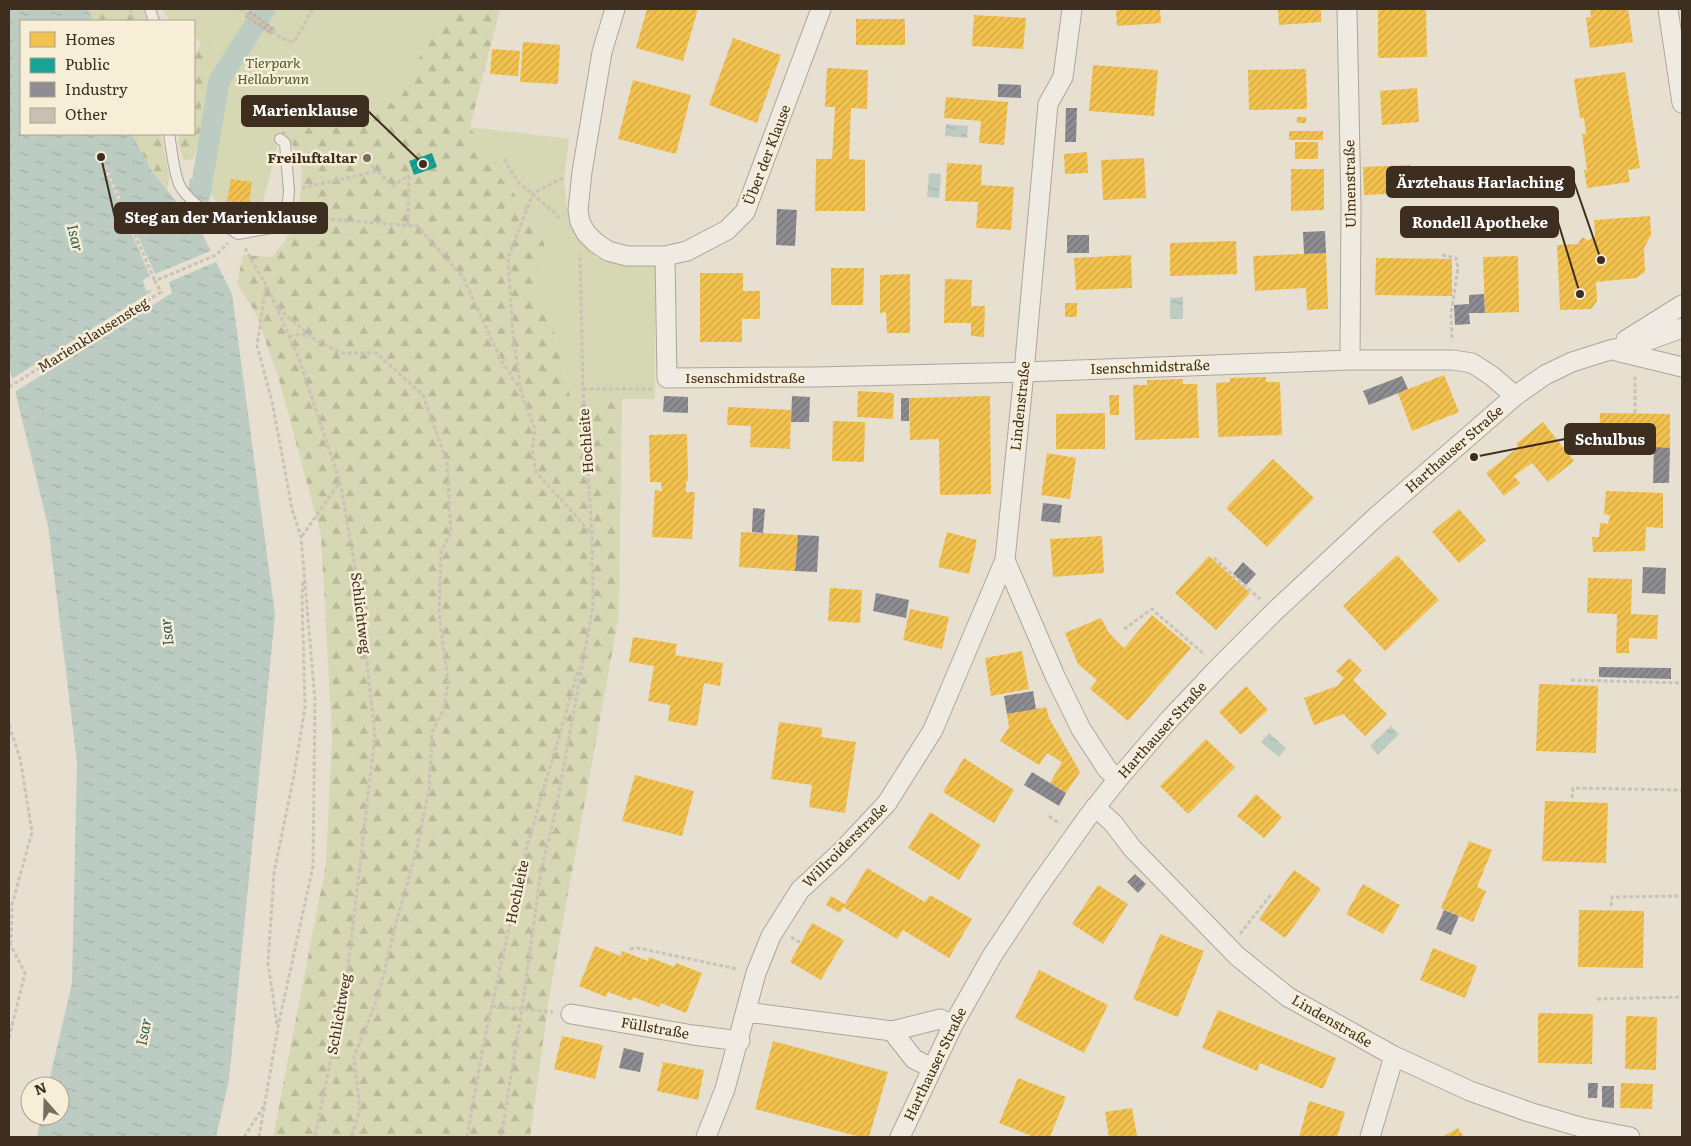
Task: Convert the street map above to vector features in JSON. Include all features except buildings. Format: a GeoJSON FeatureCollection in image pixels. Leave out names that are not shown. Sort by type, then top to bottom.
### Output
{"type":"FeatureCollection","features":[{"type":"Feature","properties":{"kind":"street"},"geometry":{"type":"LineString","coordinates":[[615,9],[602,52],[582,172],[578,210],[580,222],[586,233],[596,244],[608,251],[627,256],[666,256],[667,378]]}},
{"type":"Feature","properties":{"kind":"street","name":"Über der Klause"},"geometry":{"type":"LineString","coordinates":[[666,256],[688,251],[727,230],[745,212],[821,9]]}},
{"type":"Feature","properties":{"kind":"street","name":"Lindenstraße"},"geometry":{"type":"LineString","coordinates":[[1072,9],[1063,77],[1048,104],[1005,560],[1055,676],[1081,729],[1107,769],[1118,779]]}},
{"type":"Feature","properties":{"kind":"street","name":"Ulmenstraße"},"geometry":{"type":"LineString","coordinates":[[1347,9],[1351,206],[1350,360]]}},
{"type":"Feature","properties":{"kind":"street"},"geometry":{"type":"LineString","coordinates":[[1668,9],[1682,103]]}},
{"type":"Feature","properties":{"kind":"street"},"geometry":{"type":"LineString","coordinates":[[1610,350],[1682,305]]}},
{"type":"Feature","properties":{"kind":"street"},"geometry":{"type":"LineString","coordinates":[[1515,396],[1545,375],[1572,362],[1641,343],[1682,328]]}},
{"type":"Feature","properties":{"kind":"street"},"geometry":{"type":"LineString","coordinates":[[1610,350],[1682,367]]}},
{"type":"Feature","properties":{"kind":"street","name":"Isenschmidstraße"},"geometry":{"type":"LineString","coordinates":[[667,378],[816,377],[1024,372],[1350,360],[1453,360],[1472,363],[1492,376],[1515,396]]}},
{"type":"Feature","properties":{"kind":"street","name":"Harthauser Straße"},"geometry":{"type":"LineString","coordinates":[[900,1137],[953,1025],[992,956],[1035,891],[1095,807],[1118,779],[1168,721],[1274,611],[1377,516],[1515,396]]}},
{"type":"Feature","properties":{"kind":"street","name":"Willroiderstraße"},"geometry":{"type":"LineString","coordinates":[[706,1137],[726,1089],[740,1041],[756,973],[770,936],[800,890],[842,851],[888,803],[933,730],[1005,560]]}},
{"type":"Feature","properties":{"kind":"street","name":"Lindenstraße"},"geometry":{"type":"LineString","coordinates":[[1095,807],[1113,823],[1132,848],[1237,956],[1288,997],[1394,1056],[1470,1091],[1529,1112],[1584,1128],[1630,1137]]}},
{"type":"Feature","properties":{"kind":"street"},"geometry":{"type":"LineString","coordinates":[[747,1012],[892,1031],[940,1019],[953,1025]]}},
{"type":"Feature","properties":{"kind":"street","name":"Füllstraße"},"geometry":{"type":"LineString","coordinates":[[571,1014],[740,1041]]}},
{"type":"Feature","properties":{"kind":"street"},"geometry":{"type":"LineString","coordinates":[[892,1031],[914,1060],[932,1068]]}},
{"type":"Feature","properties":{"kind":"street"},"geometry":{"type":"LineString","coordinates":[[1370,1137],[1394,1056]]}},
{"type":"Feature","properties":{"kind":"lane"},"geometry":{"type":"LineString","coordinates":[[169,135],[179,183],[184,192],[215,219],[238,234],[276,227],[287,212],[289,191],[285,143],[280,139]]}},
{"type":"Feature","properties":{"kind":"path"},"geometry":{"type":"LineString","coordinates":[[240,9],[281,38],[294,42],[313,9]]}},
{"type":"Feature","properties":{"kind":"path"},"geometry":{"type":"LineString","coordinates":[[101,157],[155,280]]}},
{"type":"Feature","properties":{"kind":"path"},"geometry":{"type":"LineString","coordinates":[[504,159],[519,183],[533,193],[560,220]]}},
{"type":"Feature","properties":{"kind":"path"},"geometry":{"type":"LineString","coordinates":[[368,160],[393,186],[409,175],[408,225]]}},
{"type":"Feature","properties":{"kind":"path"},"geometry":{"type":"LineString","coordinates":[[289,191],[377,171]]}},
{"type":"Feature","properties":{"kind":"path"},"geometry":{"type":"LineString","coordinates":[[582,172],[533,193],[508,258],[513,334],[522,392],[535,428],[532,449],[536,472],[592,535]]}},
{"type":"Feature","properties":{"kind":"path"},"geometry":{"type":"LineString","coordinates":[[276,227],[288,226],[314,218],[417,226],[463,277],[502,362],[522,392]]}},
{"type":"Feature","properties":{"kind":"path","name":"Hochleite"},"geometry":{"type":"LineString","coordinates":[[501,1137],[522,1009],[541,871],[556,809],[593,606],[592,535],[580,310],[580,248],[586,233]]}},
{"type":"Feature","properties":{"kind":"path","name":"Schlichtweg"},"geometry":{"type":"LineString","coordinates":[[238,234],[266,284],[299,359],[340,482],[359,590],[375,736],[346,984],[315,1137]]}},
{"type":"Feature","properties":{"kind":"path","name":"Marienklausensteg"},"geometry":{"type":"LineString","coordinates":[[9,387],[161,292],[155,280],[216,254]]}},
{"type":"Feature","properties":{"kind":"path"},"geometry":{"type":"LineString","coordinates":[[1442,255],[1456,258],[1458,268],[1451,314],[1452,340]]}},
{"type":"Feature","properties":{"kind":"path"},"geometry":{"type":"LineString","coordinates":[[259,1137],[278,1028],[313,866],[316,700],[302,537],[292,509],[272,401],[257,346],[266,284]]}},
{"type":"Feature","properties":{"kind":"path"},"geometry":{"type":"LineString","coordinates":[[276,306],[314,339]]}},
{"type":"Feature","properties":{"kind":"path"},"geometry":{"type":"LineString","coordinates":[[289,336],[302,334],[341,353],[376,353],[424,396],[447,462],[451,533],[441,551],[439,614],[448,682],[444,709],[432,732],[429,790],[417,848],[396,922],[378,997],[354,1057],[360,1110],[351,1137]]}},
{"type":"Feature","properties":{"kind":"path"},"geometry":{"type":"LineString","coordinates":[[1635,376],[1635,413]]}},
{"type":"Feature","properties":{"kind":"path"},"geometry":{"type":"LineString","coordinates":[[583,389],[656,388],[667,378]]}},
{"type":"Feature","properties":{"kind":"path"},"geometry":{"type":"LineString","coordinates":[[302,537],[340,482]]}},
{"type":"Feature","properties":{"kind":"path"},"geometry":{"type":"LineString","coordinates":[[1214,558],[1274,611]]}},
{"type":"Feature","properties":{"kind":"path"},"geometry":{"type":"LineString","coordinates":[[278,1028],[268,963],[274,873],[294,775],[305,707],[302,597],[304,569]]}},
{"type":"Feature","properties":{"kind":"path"},"geometry":{"type":"LineString","coordinates":[[1124,629],[1152,610],[1219,667]]}},
{"type":"Feature","properties":{"kind":"path","name":"Hochleite"},"geometry":{"type":"LineString","coordinates":[[467,1137],[492,1006],[527,846],[584,651]]}},
{"type":"Feature","properties":{"kind":"path"},"geometry":{"type":"LineString","coordinates":[[1571,680],[1682,682]]}},
{"type":"Feature","properties":{"kind":"path"},"geometry":{"type":"LineString","coordinates":[[9,725],[20,758],[32,832],[12,905],[10,942],[25,973],[9,1038]]}},
{"type":"Feature","properties":{"kind":"path"},"geometry":{"type":"LineString","coordinates":[[1572,798],[1573,788],[1682,790]]}},
{"type":"Feature","properties":{"kind":"path"},"geometry":{"type":"LineString","coordinates":[[1049,816],[1055,821]]}},
{"type":"Feature","properties":{"kind":"path"},"geometry":{"type":"LineString","coordinates":[[1229,948],[1272,893]]}},
{"type":"Feature","properties":{"kind":"path"},"geometry":{"type":"LineString","coordinates":[[1611,906],[1612,897],[1682,896]]}},
{"type":"Feature","properties":{"kind":"path"},"geometry":{"type":"LineString","coordinates":[[630,949],[638,948],[756,973]]}},
{"type":"Feature","properties":{"kind":"path"},"geometry":{"type":"LineString","coordinates":[[1597,999],[1682,997]]}},
{"type":"Feature","properties":{"kind":"path"},"geometry":{"type":"LineString","coordinates":[[492,1006],[571,1014]]}},
{"type":"Feature","properties":{"kind":"path"},"geometry":{"type":"LineString","coordinates":[[244,1137],[265,1105]]}},
{"type":"Feature","properties":{"kind":"green space"},"geometry":{"type":"Polygon","coordinates":[[[88,9],[143,9],[147,20],[93,20],[88,9]]]}},
{"type":"Feature","properties":{"kind":"green space","name":"Tierpark Hellabrunn"},"geometry":{"type":"Polygon","coordinates":[[[162,9],[442,9],[400,100],[281,132],[260,214],[224,212],[199,179],[202,78],[215,49],[195,39],[195,20],[169,20],[162,9]]]}},
{"type":"Feature","properties":{"kind":"green space"},"geometry":{"type":"Polygon","coordinates":[[[254,9],[209,109],[193,159],[184,161],[178,142],[179,135],[195,135],[195,56],[206,29],[254,9]]]}},
{"type":"Feature","properties":{"kind":"green space"},"geometry":{"type":"Polygon","coordinates":[[[407,9],[500,9],[470,127],[498,174],[541,223],[545,251],[532,295],[553,328],[571,399],[622,397],[619,615],[549,998],[530,1137],[273,1137],[326,864],[332,737],[321,535],[278,376],[255,312],[237,283],[243,255],[272,257],[285,241],[299,210],[302,173],[299,159],[291,143],[281,132],[400,100],[407,9]]]}},
{"type":"Feature","properties":{"kind":"green space"},"geometry":{"type":"Polygon","coordinates":[[[470,127],[569,139],[564,180],[569,221],[596,258],[655,263],[655,399],[571,399],[553,328],[532,295],[545,251],[541,223],[498,174],[470,127]]]}},
{"type":"Feature","properties":{"kind":"green space"},"geometry":{"type":"Polygon","coordinates":[[[133,135],[161,135],[169,175],[167,191],[151,170],[133,135]]]}},
{"type":"Feature","properties":{"kind":"water","name":"Isar"},"geometry":{"type":"Polygon","coordinates":[[[9,9],[88,9],[93,20],[20,20],[20,135],[133,135],[151,170],[181,208],[185,208],[190,178],[213,183],[202,233],[232,294],[275,615],[229,1080],[216,1137],[37,1137],[39,1126],[70,1126],[70,1076],[50,1076],[72,983],[77,762],[48,526],[9,366],[9,9]]]}},
{"type":"Feature","properties":{"kind":"water"},"geometry":{"type":"Polygon","coordinates":[[[946,124],[968,126],[967,138],[945,136],[946,124]]]}},
{"type":"Feature","properties":{"kind":"water"},"geometry":{"type":"Polygon","coordinates":[[[929,173],[941,174],[939,198],[927,197],[929,173]]]}},
{"type":"Feature","properties":{"kind":"water"},"geometry":{"type":"Polygon","coordinates":[[[1183,297],[1183,319],[1170,319],[1170,298],[1183,297]]]}},
{"type":"Feature","properties":{"kind":"water"},"geometry":{"type":"Polygon","coordinates":[[[1391,726],[1399,734],[1378,755],[1370,746],[1391,726]]]}},
{"type":"Feature","properties":{"kind":"water"},"geometry":{"type":"Polygon","coordinates":[[[1269,733],[1286,748],[1279,757],[1261,742],[1269,733]]]}},
{"type":"Feature","properties":{"kind":"pier"},"geometry":{"type":"Polygon","coordinates":[[[101,155],[155,274],[213,250],[218,261],[169,282],[172,293],[13,393],[10,380],[152,291],[146,291],[143,280],[150,276],[99,156],[101,155]]]}},
{"type":"Feature","properties":{"kind":"waterway"},"geometry":{"type":"LineString","coordinates":[[203,176],[219,81],[265,9]]}},
{"type":"Feature","properties":{"kind":"place","name":"Steg an der Marienklause"},"geometry":{"type":"Point","coordinates":[101,157]}},
{"type":"Feature","properties":{"kind":"place","name":"Freiluftaltar"},"geometry":{"type":"Point","coordinates":[367,158]}},
{"type":"Feature","properties":{"kind":"place","name":"Marienklause"},"geometry":{"type":"Point","coordinates":[423,164]}},
{"type":"Feature","properties":{"kind":"place","name":"Ärztehaus Harlaching"},"geometry":{"type":"Point","coordinates":[1601,260]}},
{"type":"Feature","properties":{"kind":"place","name":"Rondell Apotheke"},"geometry":{"type":"Point","coordinates":[1580,294]}},
{"type":"Feature","properties":{"kind":"place","name":"Schulbus"},"geometry":{"type":"Point","coordinates":[1474,457]}}]}
